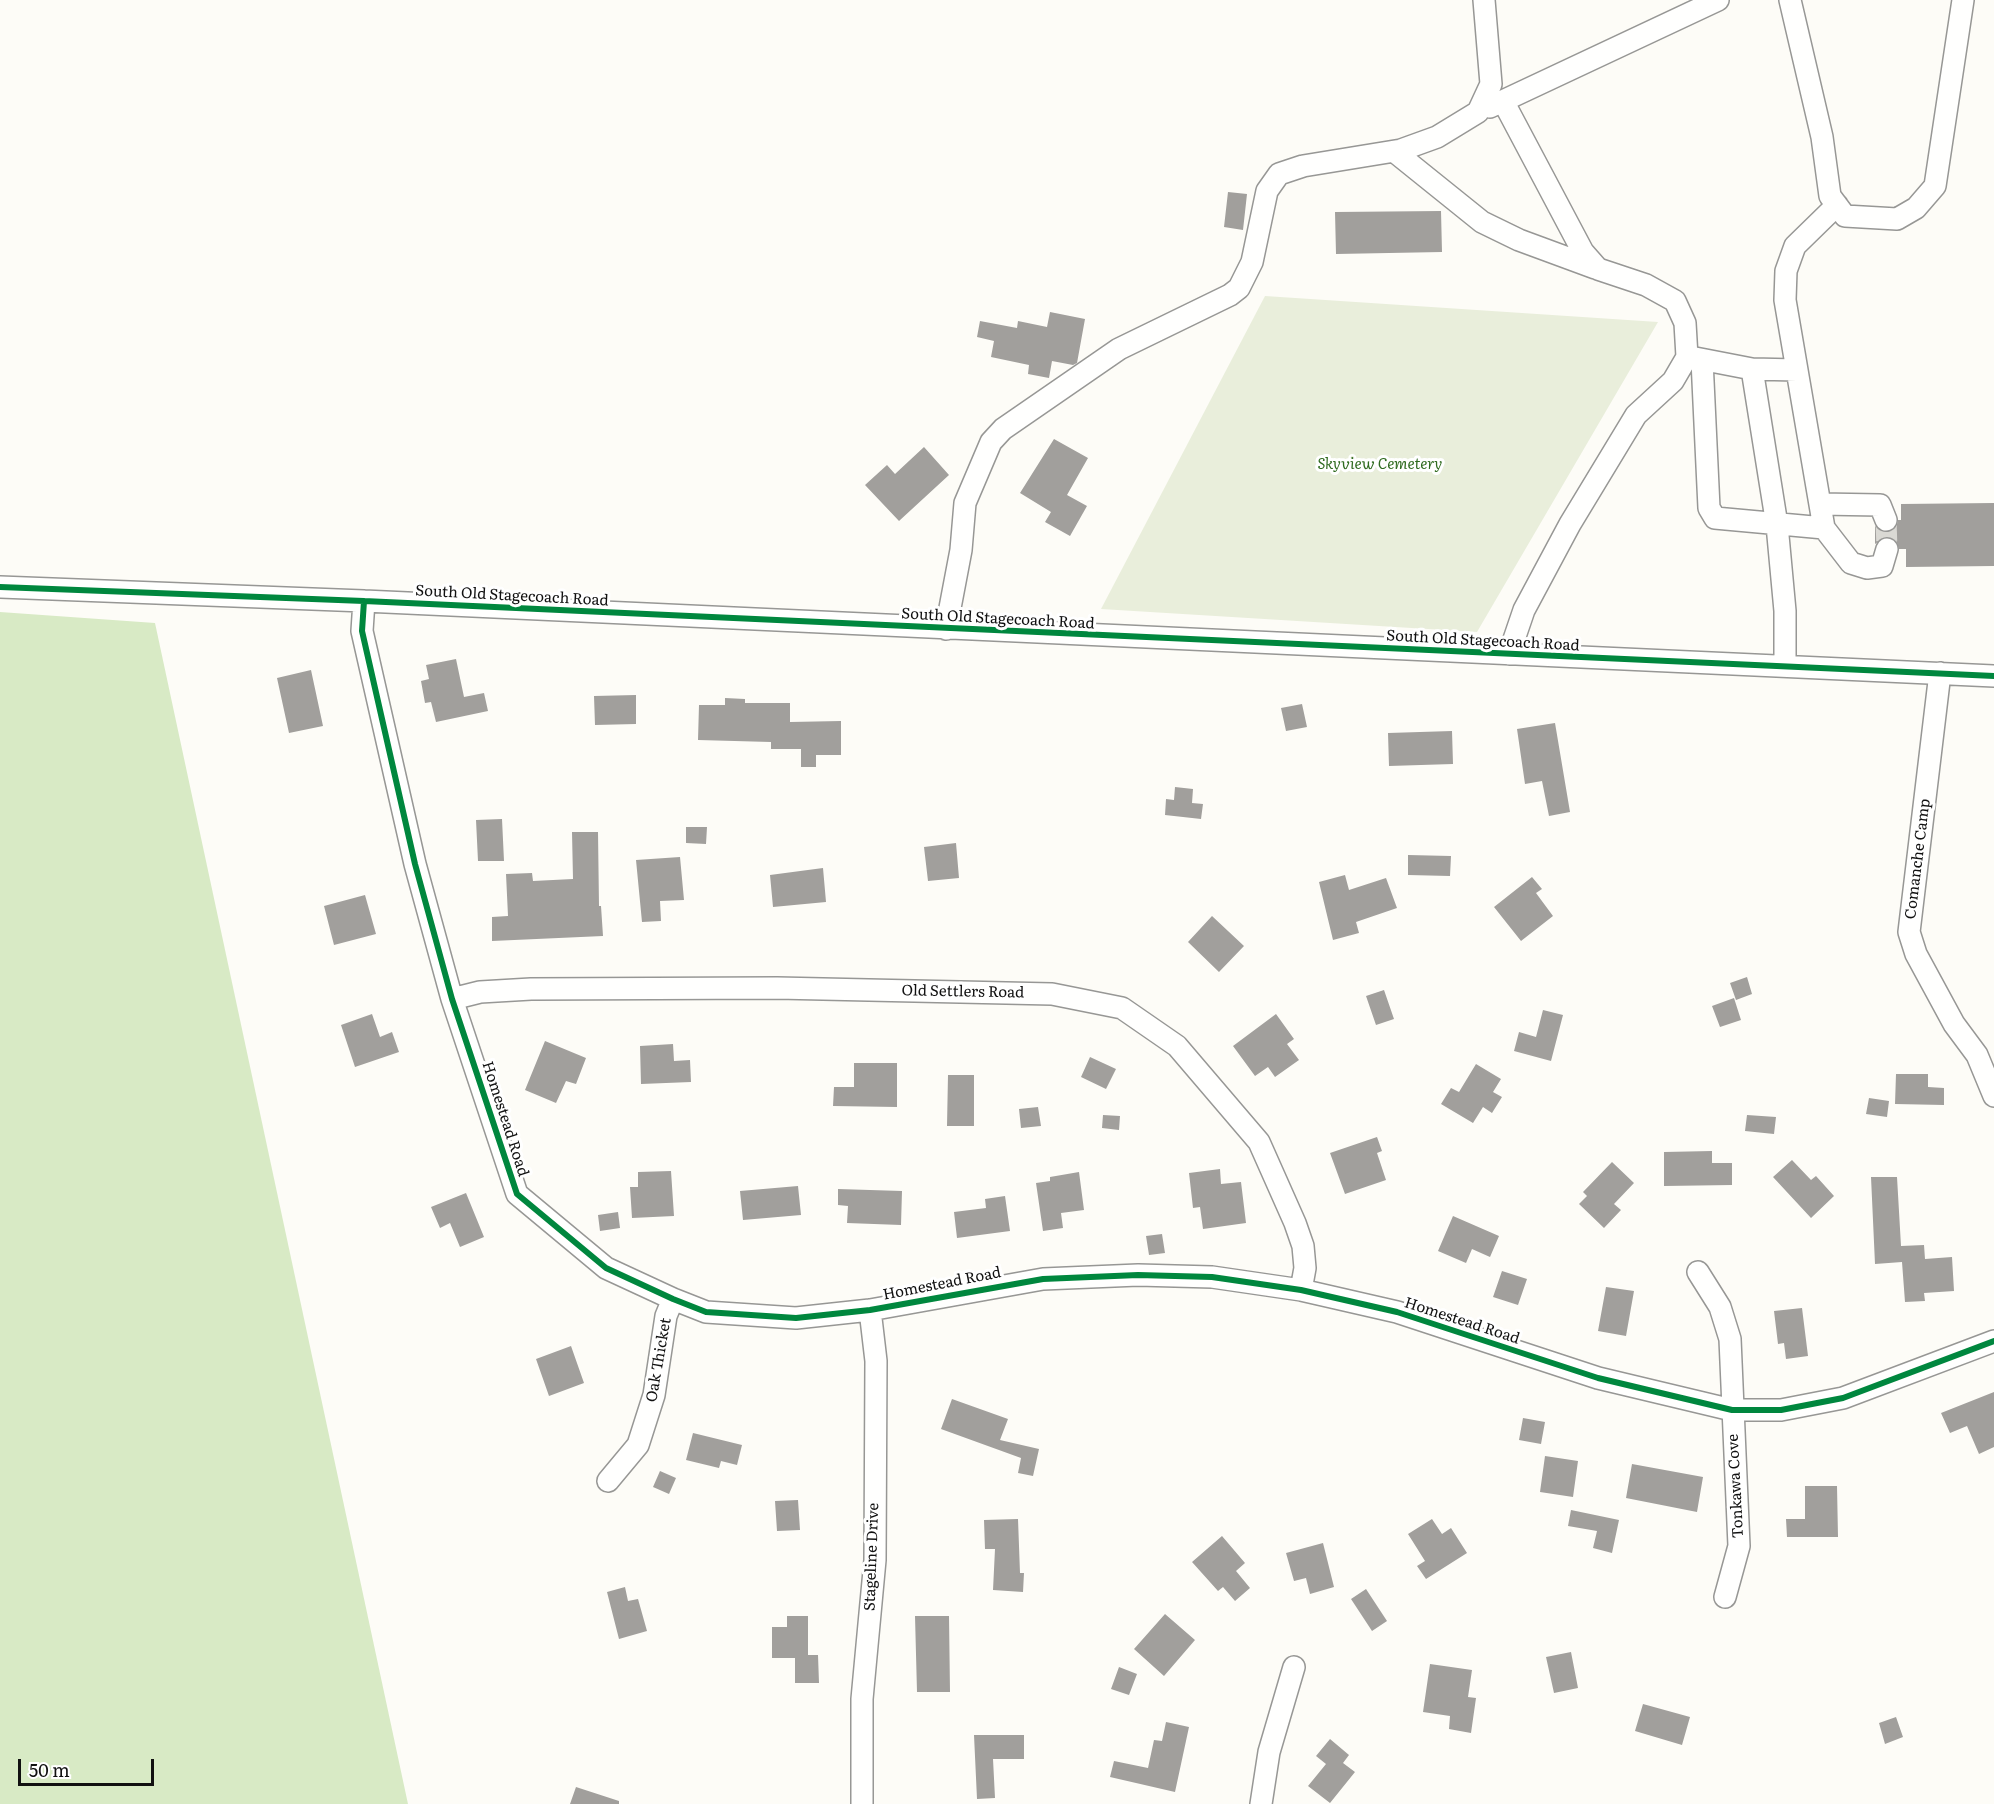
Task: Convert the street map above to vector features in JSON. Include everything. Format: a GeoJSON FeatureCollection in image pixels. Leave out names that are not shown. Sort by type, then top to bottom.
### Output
{"type":"FeatureCollection","features":[{"type":"Feature","properties":{"kind":"street"},"geometry":{"type":"LineString","coordinates":[[1478,112],[1491,84],[1484,0]]}},
{"type":"Feature","properties":{"kind":"street"},"geometry":{"type":"LineString","coordinates":[[946,629],[961,550],[965,503],[991,442],[1003,429],[1119,349],[1230,295],[1239,288],[1252,262],[1266,191],[1279,174],[1304,166],[1395,152],[1437,137],[1478,112],[1718,0]]}},
{"type":"Feature","properties":{"kind":"street"},"geometry":{"type":"LineString","coordinates":[[1790,0],[1822,137],[1830,196],[1845,216],[1897,219],[1916,208],[1935,186],[1963,0]]}},
{"type":"Feature","properties":{"kind":"street"},"geometry":{"type":"LineString","coordinates":[[1503,101],[1582,252],[1598,269]]}},
{"type":"Feature","properties":{"kind":"street"},"geometry":{"type":"LineString","coordinates":[[1395,152],[1482,222],[1519,240],[1646,285],[1675,301],[1685,323],[1695,358],[1709,507],[1715,518],[1824,528]]}},
{"type":"Feature","properties":{"kind":"street"},"geometry":{"type":"LineString","coordinates":[[1837,205],[1795,246],[1786,271],[1785,300],[1824,528],[1851,563],[1867,568],[1882,566],[1887,549]]}},
{"type":"Feature","properties":{"kind":"street"},"geometry":{"type":"LineString","coordinates":[[1695,358],[1752,369],[1797,370]]}},
{"type":"Feature","properties":{"kind":"street"},"geometry":{"type":"LineString","coordinates":[[1509,654],[1524,610],[1581,505],[1636,415],[1695,358]]}},
{"type":"Feature","properties":{"kind":"street"},"geometry":{"type":"LineString","coordinates":[[1752,369],[1777,525],[1785,611],[1785,666]]}},
{"type":"Feature","properties":{"kind":"street"},"geometry":{"type":"LineString","coordinates":[[1820,504],[1880,506],[1886,520]]}},
{"type":"Feature","properties":{"kind":"street","name":"South Old Stagecoach Road"},"geometry":{"type":"LineString","coordinates":[[0,587],[364,601],[1994,676]]}},
{"type":"Feature","properties":{"kind":"street","name":"Homestead Road"},"geometry":{"type":"LineString","coordinates":[[364,601],[362,631],[377,707],[415,864],[452,999],[517,1194],[606,1268],[673,1299],[706,1312],[796,1318],[870,1311],[1043,1279],[1138,1275],[1212,1277],[1301,1290],[1397,1312],[1598,1377],[1732,1410],[1781,1410],[1843,1398],[1994,1341]]}},
{"type":"Feature","properties":{"kind":"street","name":"Comanche Camp"},"geometry":{"type":"LineString","coordinates":[[1940,673],[1909,932],[1916,954],[1954,1024],[1977,1055],[1994,1096]]}},
{"type":"Feature","properties":{"kind":"street","name":"Old Settlers Road"},"geometry":{"type":"LineString","coordinates":[[452,999],[480,992],[531,989],[777,988],[1052,994],[1122,1008],[1177,1046],[1259,1142],[1295,1222],[1303,1246],[1305,1268],[1301,1290]]}},
{"type":"Feature","properties":{"kind":"street","name":"Tonkawa Cove"},"geometry":{"type":"LineString","coordinates":[[1698,1272],[1720,1307],[1730,1339],[1739,1546],[1725,1597]]}},
{"type":"Feature","properties":{"kind":"street","name":"Oak Thicket"},"geometry":{"type":"LineString","coordinates":[[608,1481],[638,1445],[654,1395],[666,1316],[673,1299]]}},
{"type":"Feature","properties":{"kind":"street","name":"Stageline Drive"},"geometry":{"type":"LineString","coordinates":[[862,1804],[862,1699],[875,1560],[876,1361],[870,1311]]}},
{"type":"Feature","properties":{"kind":"street"},"geometry":{"type":"LineString","coordinates":[[1261,1804],[1269,1752],[1294,1667]]}},
{"type":"Feature","properties":{"kind":"green space","name":"Skyview Cemetery"},"geometry":{"type":"Polygon","coordinates":[[[1265,296],[1658,322],[1477,632],[1101,609],[1265,296]]]}},
{"type":"Feature","properties":{"kind":"green space"},"geometry":{"type":"Polygon","coordinates":[[[0,612],[155,623],[408,1804],[0,1804],[0,612]]]}},
{"type":"Feature","properties":{"kind":"building"},"geometry":{"type":"Polygon","coordinates":[[[1228,192],[1247,194],[1243,230],[1224,227],[1228,192]]]}},
{"type":"Feature","properties":{"kind":"building"},"geometry":{"type":"Polygon","coordinates":[[[1441,211],[1442,252],[1336,254],[1335,212],[1441,211]]]}},
{"type":"Feature","properties":{"kind":"building"},"geometry":{"type":"Polygon","coordinates":[[[1050,312],[1085,319],[1077,363],[1073,365],[1052,361],[1049,378],[1028,374],[1029,365],[991,357],[994,341],[977,337],[980,321],[1017,328],[1018,321],[1047,327],[1050,312]]]}},
{"type":"Feature","properties":{"kind":"building"},"geometry":{"type":"Polygon","coordinates":[[[1054,439],[1088,458],[1067,495],[1087,506],[1070,536],[1045,522],[1051,512],[1020,493],[1054,439]]]}},
{"type":"Feature","properties":{"kind":"building"},"geometry":{"type":"Polygon","coordinates":[[[924,447],[949,475],[899,521],[865,485],[887,465],[895,474],[924,447]]]}},
{"type":"Feature","properties":{"kind":"building"},"geometry":{"type":"Polygon","coordinates":[[[1994,503],[1994,566],[1906,567],[1906,549],[1899,549],[1896,540],[1885,537],[1875,544],[1875,526],[1885,533],[1896,528],[1898,520],[1901,520],[1901,504],[1994,503]]]}},
{"type":"Feature","properties":{"kind":"building"},"geometry":{"type":"Polygon","coordinates":[[[456,659],[464,697],[484,693],[488,711],[436,722],[431,702],[425,703],[421,681],[429,679],[426,665],[456,659]]]}},
{"type":"Feature","properties":{"kind":"building"},"geometry":{"type":"Polygon","coordinates":[[[311,670],[323,726],[289,733],[277,678],[311,670]]]}},
{"type":"Feature","properties":{"kind":"building"},"geometry":{"type":"Polygon","coordinates":[[[636,695],[636,724],[595,725],[594,696],[636,695]]]}},
{"type":"Feature","properties":{"kind":"building"},"geometry":{"type":"Polygon","coordinates":[[[725,698],[745,699],[745,703],[790,703],[790,722],[841,721],[841,755],[816,755],[816,767],[801,767],[801,749],[771,749],[771,742],[698,740],[699,705],[725,705],[725,698]]]}},
{"type":"Feature","properties":{"kind":"building"},"geometry":{"type":"Polygon","coordinates":[[[1302,704],[1307,727],[1286,731],[1281,708],[1302,704]]]}},
{"type":"Feature","properties":{"kind":"building"},"geometry":{"type":"Polygon","coordinates":[[[1555,723],[1570,812],[1549,816],[1542,781],[1525,784],[1517,729],[1555,723]]]}},
{"type":"Feature","properties":{"kind":"building"},"geometry":{"type":"Polygon","coordinates":[[[1452,731],[1453,764],[1389,766],[1388,733],[1452,731]]]}},
{"type":"Feature","properties":{"kind":"building"},"geometry":{"type":"Polygon","coordinates":[[[1175,787],[1193,789],[1192,803],[1203,804],[1201,819],[1165,815],[1166,799],[1174,800],[1175,787]]]}},
{"type":"Feature","properties":{"kind":"building"},"geometry":{"type":"Polygon","coordinates":[[[502,819],[504,861],[478,861],[476,820],[502,819]]]}},
{"type":"Feature","properties":{"kind":"building"},"geometry":{"type":"Polygon","coordinates":[[[686,827],[707,827],[706,844],[686,843],[686,827]]]}},
{"type":"Feature","properties":{"kind":"building"},"geometry":{"type":"Polygon","coordinates":[[[572,832],[598,832],[599,906],[601,906],[603,936],[492,941],[492,917],[508,916],[506,874],[532,873],[533,881],[573,879],[572,832]]]}},
{"type":"Feature","properties":{"kind":"building"},"geometry":{"type":"Polygon","coordinates":[[[956,843],[959,878],[928,881],[924,847],[956,843]]]}},
{"type":"Feature","properties":{"kind":"building"},"geometry":{"type":"Polygon","coordinates":[[[1408,855],[1451,856],[1450,876],[1408,875],[1408,855]]]}},
{"type":"Feature","properties":{"kind":"building"},"geometry":{"type":"Polygon","coordinates":[[[680,857],[684,900],[660,901],[661,921],[642,922],[636,860],[680,857]]]}},
{"type":"Feature","properties":{"kind":"building"},"geometry":{"type":"Polygon","coordinates":[[[823,868],[826,902],[773,907],[770,875],[823,868]]]}},
{"type":"Feature","properties":{"kind":"building"},"geometry":{"type":"Polygon","coordinates":[[[1345,875],[1349,890],[1386,878],[1397,908],[1356,922],[1359,933],[1333,940],[1319,882],[1345,875]]]}},
{"type":"Feature","properties":{"kind":"building"},"geometry":{"type":"Polygon","coordinates":[[[1532,877],[1542,889],[1536,893],[1553,916],[1521,941],[1494,907],[1532,877]]]}},
{"type":"Feature","properties":{"kind":"building"},"geometry":{"type":"Polygon","coordinates":[[[365,895],[376,934],[334,945],[324,906],[365,895]]]}},
{"type":"Feature","properties":{"kind":"building"},"geometry":{"type":"Polygon","coordinates":[[[1212,916],[1244,946],[1219,972],[1188,942],[1212,916]]]}},
{"type":"Feature","properties":{"kind":"building"},"geometry":{"type":"Polygon","coordinates":[[[1747,977],[1752,994],[1736,1000],[1730,983],[1747,977]]]}},
{"type":"Feature","properties":{"kind":"building"},"geometry":{"type":"Polygon","coordinates":[[[1384,990],[1394,1019],[1376,1025],[1366,996],[1384,990]]]}},
{"type":"Feature","properties":{"kind":"building"},"geometry":{"type":"Polygon","coordinates":[[[1734,998],[1741,1020],[1720,1027],[1712,1006],[1734,998]]]}},
{"type":"Feature","properties":{"kind":"building"},"geometry":{"type":"Polygon","coordinates":[[[1543,1010],[1563,1015],[1551,1061],[1514,1051],[1519,1032],[1536,1037],[1543,1010]]]}},
{"type":"Feature","properties":{"kind":"building"},"geometry":{"type":"Polygon","coordinates":[[[372,1014],[380,1037],[392,1032],[399,1052],[355,1067],[341,1025],[372,1014]]]}},
{"type":"Feature","properties":{"kind":"building"},"geometry":{"type":"Polygon","coordinates":[[[1276,1014],[1294,1039],[1287,1044],[1299,1060],[1275,1077],[1268,1067],[1255,1076],[1233,1046],[1276,1014]]]}},
{"type":"Feature","properties":{"kind":"building"},"geometry":{"type":"Polygon","coordinates":[[[545,1041],[586,1058],[576,1084],[566,1081],[556,1103],[525,1090],[545,1041]]]}},
{"type":"Feature","properties":{"kind":"building"},"geometry":{"type":"Polygon","coordinates":[[[673,1044],[674,1061],[690,1060],[691,1082],[641,1084],[640,1046],[673,1044]]]}},
{"type":"Feature","properties":{"kind":"building"},"geometry":{"type":"Polygon","coordinates":[[[1090,1057],[1116,1069],[1106,1089],[1081,1077],[1090,1057]]]}},
{"type":"Feature","properties":{"kind":"building"},"geometry":{"type":"Polygon","coordinates":[[[854,1063],[897,1063],[897,1107],[833,1106],[834,1087],[854,1087],[854,1063]]]}},
{"type":"Feature","properties":{"kind":"building"},"geometry":{"type":"Polygon","coordinates":[[[1476,1064],[1501,1079],[1493,1092],[1502,1097],[1492,1113],[1483,1107],[1473,1123],[1441,1104],[1451,1088],[1459,1092],[1476,1064]]]}},
{"type":"Feature","properties":{"kind":"building"},"geometry":{"type":"Polygon","coordinates":[[[1896,1074],[1928,1074],[1928,1087],[1944,1088],[1944,1105],[1895,1104],[1896,1074]]]}},
{"type":"Feature","properties":{"kind":"building"},"geometry":{"type":"Polygon","coordinates":[[[948,1075],[974,1075],[974,1126],[947,1126],[948,1075]]]}},
{"type":"Feature","properties":{"kind":"building"},"geometry":{"type":"Polygon","coordinates":[[[1869,1098],[1889,1101],[1887,1117],[1866,1114],[1869,1098]]]}},
{"type":"Feature","properties":{"kind":"building"},"geometry":{"type":"Polygon","coordinates":[[[1038,1107],[1041,1126],[1021,1128],[1019,1109],[1038,1107]]]}},
{"type":"Feature","properties":{"kind":"building"},"geometry":{"type":"Polygon","coordinates":[[[1103,1115],[1120,1116],[1119,1130],[1102,1128],[1103,1115]]]}},
{"type":"Feature","properties":{"kind":"building"},"geometry":{"type":"Polygon","coordinates":[[[1747,1115],[1776,1117],[1774,1134],[1745,1131],[1747,1115]]]}},
{"type":"Feature","properties":{"kind":"building"},"geometry":{"type":"Polygon","coordinates":[[[1377,1137],[1382,1151],[1377,1153],[1386,1180],[1345,1194],[1330,1153],[1377,1137]]]}},
{"type":"Feature","properties":{"kind":"building"},"geometry":{"type":"Polygon","coordinates":[[[1712,1151],[1712,1163],[1732,1163],[1732,1185],[1664,1186],[1664,1152],[1712,1151]]]}},
{"type":"Feature","properties":{"kind":"building"},"geometry":{"type":"Polygon","coordinates":[[[1792,1160],[1811,1180],[1816,1176],[1834,1196],[1811,1218],[1773,1177],[1792,1160]]]}},
{"type":"Feature","properties":{"kind":"building"},"geometry":{"type":"Polygon","coordinates":[[[1612,1162],[1634,1183],[1614,1204],[1621,1210],[1604,1228],[1579,1204],[1587,1196],[1583,1192],[1612,1162]]]}},
{"type":"Feature","properties":{"kind":"building"},"geometry":{"type":"Polygon","coordinates":[[[1220,1169],[1221,1184],[1241,1182],[1246,1223],[1203,1229],[1200,1207],[1193,1208],[1189,1173],[1220,1169]]]}},
{"type":"Feature","properties":{"kind":"building"},"geometry":{"type":"Polygon","coordinates":[[[671,1171],[674,1216],[632,1218],[630,1187],[638,1187],[638,1172],[671,1171]]]}},
{"type":"Feature","properties":{"kind":"building"},"geometry":{"type":"Polygon","coordinates":[[[1079,1172],[1084,1210],[1061,1213],[1063,1228],[1043,1231],[1036,1183],[1050,1181],[1050,1177],[1079,1172]]]}},
{"type":"Feature","properties":{"kind":"building"},"geometry":{"type":"Polygon","coordinates":[[[1871,1177],[1897,1177],[1901,1246],[1924,1245],[1925,1259],[1952,1257],[1954,1291],[1924,1293],[1925,1301],[1905,1302],[1902,1262],[1875,1264],[1871,1177]]]}},
{"type":"Feature","properties":{"kind":"building"},"geometry":{"type":"Polygon","coordinates":[[[798,1186],[801,1215],[743,1220],[740,1191],[798,1186]]]}},
{"type":"Feature","properties":{"kind":"building"},"geometry":{"type":"Polygon","coordinates":[[[838,1189],[902,1191],[901,1225],[847,1223],[848,1206],[838,1205],[838,1189]]]}},
{"type":"Feature","properties":{"kind":"building"},"geometry":{"type":"Polygon","coordinates":[[[466,1193],[484,1237],[460,1247],[450,1223],[440,1228],[431,1207],[466,1193]]]}},
{"type":"Feature","properties":{"kind":"building"},"geometry":{"type":"Polygon","coordinates":[[[1005,1196],[1010,1231],[957,1238],[954,1212],[986,1208],[985,1199],[1005,1196]]]}},
{"type":"Feature","properties":{"kind":"building"},"geometry":{"type":"Polygon","coordinates":[[[618,1212],[620,1228],[600,1231],[598,1215],[618,1212]]]}},
{"type":"Feature","properties":{"kind":"building"},"geometry":{"type":"Polygon","coordinates":[[[1453,1216],[1499,1236],[1490,1257],[1472,1249],[1466,1263],[1438,1251],[1453,1216]]]}},
{"type":"Feature","properties":{"kind":"building"},"geometry":{"type":"Polygon","coordinates":[[[1162,1234],[1165,1253],[1149,1255],[1146,1236],[1162,1234]]]}},
{"type":"Feature","properties":{"kind":"building"},"geometry":{"type":"Polygon","coordinates":[[[1502,1271],[1527,1279],[1518,1305],[1493,1297],[1502,1271]]]}},
{"type":"Feature","properties":{"kind":"building"},"geometry":{"type":"Polygon","coordinates":[[[1606,1287],[1634,1291],[1626,1336],[1598,1331],[1606,1287]]]}},
{"type":"Feature","properties":{"kind":"building"},"geometry":{"type":"Polygon","coordinates":[[[1802,1308],[1808,1356],[1786,1359],[1784,1343],[1778,1344],[1774,1311],[1802,1308]]]}},
{"type":"Feature","properties":{"kind":"building"},"geometry":{"type":"Polygon","coordinates":[[[571,1346],[584,1383],[549,1396],[536,1359],[571,1346]]]}},
{"type":"Feature","properties":{"kind":"building"},"geometry":{"type":"Polygon","coordinates":[[[1994,1392],[1994,1447],[1979,1454],[1967,1426],[1950,1433],[1941,1413],[1994,1392]]]}},
{"type":"Feature","properties":{"kind":"building"},"geometry":{"type":"Polygon","coordinates":[[[952,1399],[1008,1419],[1000,1440],[1039,1449],[1033,1476],[1018,1473],[1021,1458],[941,1429],[952,1399]]]}},
{"type":"Feature","properties":{"kind":"building"},"geometry":{"type":"Polygon","coordinates":[[[1523,1418],[1545,1422],[1541,1444],[1519,1440],[1523,1418]]]}},
{"type":"Feature","properties":{"kind":"building"},"geometry":{"type":"Polygon","coordinates":[[[693,1433],[742,1445],[737,1465],[721,1461],[719,1468],[686,1460],[693,1433]]]}},
{"type":"Feature","properties":{"kind":"building"},"geometry":{"type":"Polygon","coordinates":[[[1545,1456],[1578,1461],[1573,1497],[1540,1492],[1545,1456]]]}},
{"type":"Feature","properties":{"kind":"building"},"geometry":{"type":"Polygon","coordinates":[[[1632,1464],[1703,1477],[1697,1512],[1626,1498],[1632,1464]]]}},
{"type":"Feature","properties":{"kind":"building"},"geometry":{"type":"Polygon","coordinates":[[[660,1471],[676,1478],[669,1494],[653,1487],[660,1471]]]}},
{"type":"Feature","properties":{"kind":"building"},"geometry":{"type":"Polygon","coordinates":[[[1805,1486],[1837,1486],[1838,1537],[1787,1537],[1786,1519],[1805,1519],[1805,1486]]]}},
{"type":"Feature","properties":{"kind":"building"},"geometry":{"type":"Polygon","coordinates":[[[798,1500],[800,1530],[777,1531],[775,1501],[798,1500]]]}},
{"type":"Feature","properties":{"kind":"building"},"geometry":{"type":"Polygon","coordinates":[[[1571,1510],[1619,1520],[1612,1553],[1593,1548],[1597,1531],[1568,1526],[1571,1510]]]}},
{"type":"Feature","properties":{"kind":"building"},"geometry":{"type":"Polygon","coordinates":[[[1018,1519],[1020,1573],[1024,1573],[1023,1592],[993,1590],[995,1549],[985,1549],[984,1520],[1018,1519]]]}},
{"type":"Feature","properties":{"kind":"building"},"geometry":{"type":"Polygon","coordinates":[[[1432,1519],[1442,1534],[1451,1528],[1467,1553],[1426,1579],[1417,1566],[1425,1561],[1408,1534],[1432,1519]]]}},
{"type":"Feature","properties":{"kind":"building"},"geometry":{"type":"Polygon","coordinates":[[[1222,1536],[1245,1563],[1236,1571],[1250,1588],[1235,1601],[1223,1587],[1218,1591],[1192,1562],[1222,1536]]]}},
{"type":"Feature","properties":{"kind":"building"},"geometry":{"type":"Polygon","coordinates":[[[1323,1543],[1334,1587],[1310,1594],[1306,1578],[1294,1581],[1286,1553],[1323,1543]]]}},
{"type":"Feature","properties":{"kind":"building"},"geometry":{"type":"Polygon","coordinates":[[[625,1587],[628,1601],[638,1599],[647,1631],[619,1639],[607,1592],[625,1587]]]}},
{"type":"Feature","properties":{"kind":"building"},"geometry":{"type":"Polygon","coordinates":[[[1366,1589],[1387,1621],[1372,1631],[1351,1599],[1366,1589]]]}},
{"type":"Feature","properties":{"kind":"building"},"geometry":{"type":"Polygon","coordinates":[[[1165,1614],[1195,1640],[1164,1676],[1134,1649],[1165,1614]]]}},
{"type":"Feature","properties":{"kind":"building"},"geometry":{"type":"Polygon","coordinates":[[[787,1616],[808,1616],[808,1655],[818,1655],[819,1683],[795,1683],[795,1658],[772,1658],[772,1627],[787,1627],[787,1616]]]}},
{"type":"Feature","properties":{"kind":"building"},"geometry":{"type":"Polygon","coordinates":[[[915,1616],[949,1616],[950,1692],[917,1692],[915,1616]]]}},
{"type":"Feature","properties":{"kind":"building"},"geometry":{"type":"Polygon","coordinates":[[[1571,1652],[1578,1688],[1554,1693],[1546,1657],[1571,1652]]]}},
{"type":"Feature","properties":{"kind":"building"},"geometry":{"type":"Polygon","coordinates":[[[1430,1664],[1472,1670],[1468,1697],[1476,1698],[1471,1733],[1449,1729],[1450,1716],[1423,1712],[1430,1664]]]}},
{"type":"Feature","properties":{"kind":"building"},"geometry":{"type":"Polygon","coordinates":[[[1119,1667],[1137,1674],[1129,1695],[1111,1689],[1119,1667]]]}},
{"type":"Feature","properties":{"kind":"building"},"geometry":{"type":"Polygon","coordinates":[[[1643,1704],[1690,1717],[1682,1745],[1635,1731],[1643,1704]]]}},
{"type":"Feature","properties":{"kind":"building"},"geometry":{"type":"Polygon","coordinates":[[[1896,1717],[1903,1737],[1885,1744],[1879,1723],[1896,1717]]]}},
{"type":"Feature","properties":{"kind":"building"},"geometry":{"type":"Polygon","coordinates":[[[1166,1722],[1189,1727],[1175,1792],[1110,1777],[1114,1761],[1148,1768],[1154,1740],[1162,1741],[1166,1722]]]}},
{"type":"Feature","properties":{"kind":"building"},"geometry":{"type":"Polygon","coordinates":[[[974,1735],[1024,1735],[1024,1759],[993,1759],[995,1798],[977,1799],[974,1735]]]}},
{"type":"Feature","properties":{"kind":"building"},"geometry":{"type":"Polygon","coordinates":[[[1330,1739],[1349,1755],[1343,1763],[1355,1772],[1330,1803],[1308,1786],[1326,1764],[1316,1756],[1330,1739]]]}},
{"type":"Feature","properties":{"kind":"building"},"geometry":{"type":"Polygon","coordinates":[[[576,1787],[619,1801],[619,1804],[570,1804],[576,1787]]]}},
{"type":"Feature","properties":{"kind":"tunnel"},"geometry":{"type":"LineString","coordinates":[[1886,520],[1887,549]]}},
{"type":"Feature","properties":{"kind":"cycle path"},"geometry":{"type":"LineString","coordinates":[[0,587],[364,601],[1994,676]]}},
{"type":"Feature","properties":{"kind":"cycle path"},"geometry":{"type":"LineString","coordinates":[[364,601],[362,631],[415,864],[452,999],[517,1194],[606,1268],[673,1299],[706,1312],[796,1318],[870,1310],[1043,1279],[1138,1275],[1212,1277],[1301,1290],[1397,1312],[1598,1378],[1732,1410],[1781,1410],[1843,1398],[1994,1341]]}}]}
